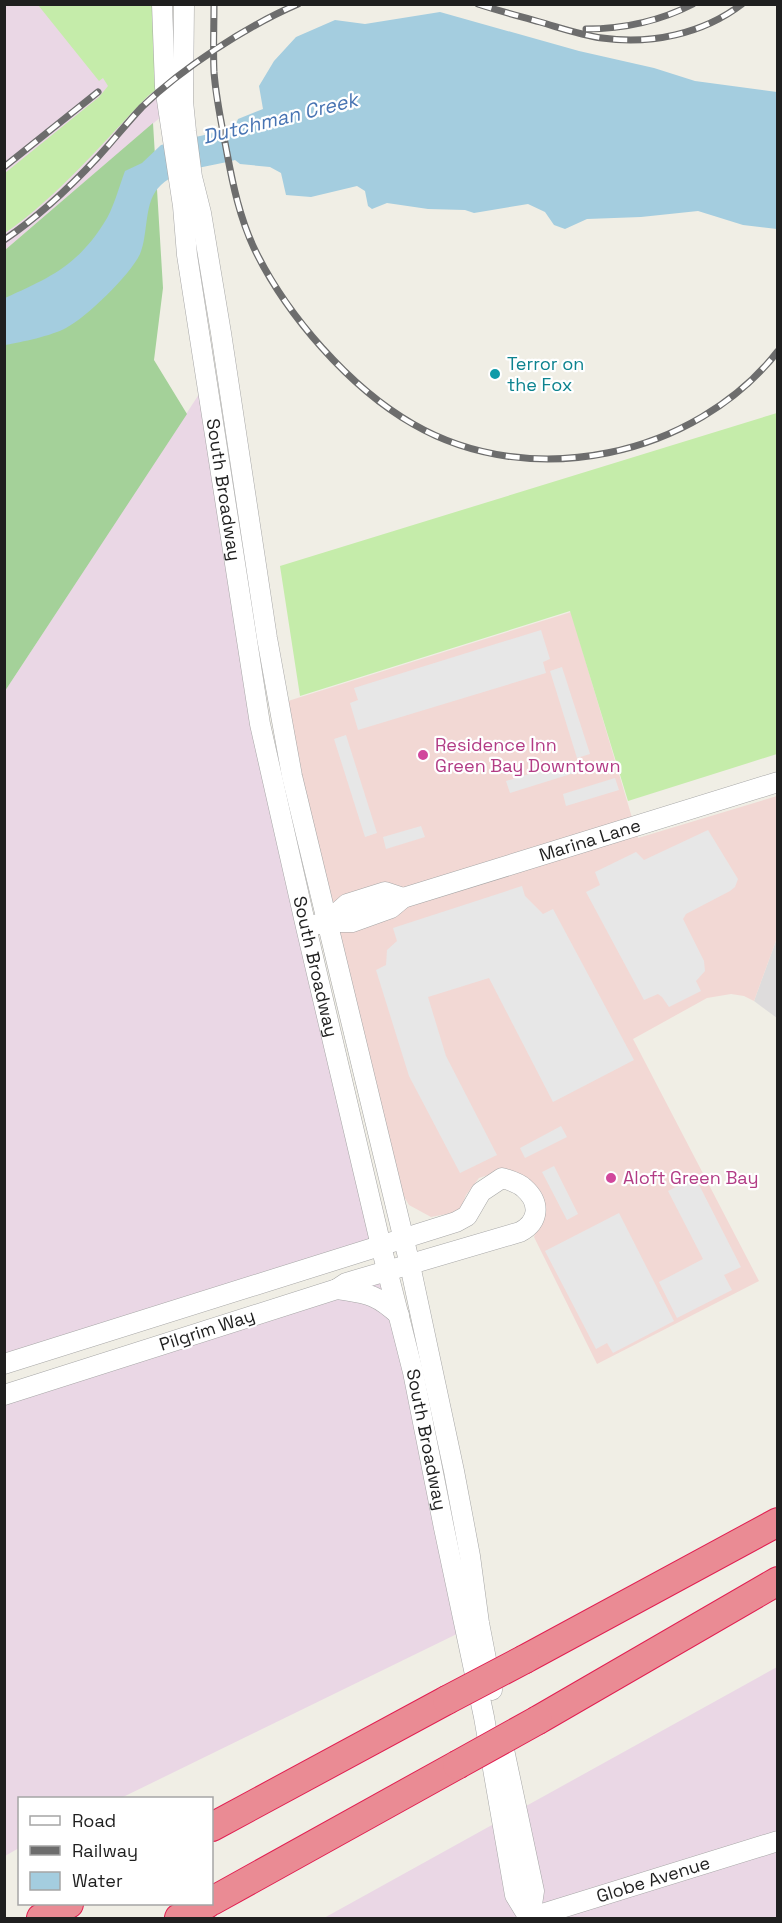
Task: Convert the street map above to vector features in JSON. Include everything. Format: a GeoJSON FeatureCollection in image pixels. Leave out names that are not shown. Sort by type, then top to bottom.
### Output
{"type":"FeatureCollection","features":[{"type":"Feature","properties":{"kind":"highway"},"geometry":{"type":"LineString","coordinates":[[213,1826],[777,1522]]}},
{"type":"Feature","properties":{"kind":"highway"},"geometry":{"type":"LineString","coordinates":[[213,1900],[538,1720],[777,1581]]}},
{"type":"Feature","properties":{"kind":"highway"},"geometry":{"type":"LineString","coordinates":[[42,1918],[67,1905]]}},
{"type":"Feature","properties":{"kind":"highway"},"geometry":{"type":"LineString","coordinates":[[179,1918],[205,1905]]}},
{"type":"Feature","properties":{"kind":"street","name":"South Broadway"},"geometry":{"type":"LineString","coordinates":[[162,4],[165,87],[179,133],[186,178],[187,255],[260,724],[381,1245],[413,1372],[484,1717],[515,1895],[529,1918]]}},
{"type":"Feature","properties":{"kind":"street","name":"South Broadway"},"geometry":{"type":"LineString","coordinates":[[179,133],[183,101],[184,4]]}},
{"type":"Feature","properties":{"kind":"street","name":"South Broadway"},"geometry":{"type":"LineString","coordinates":[[186,178],[201,213],[267,638],[292,776],[404,1238],[454,1471],[494,1702],[534,1891],[529,1918]]}},
{"type":"Feature","properties":{"kind":"street","name":"Marina Lane"},"geometry":{"type":"LineString","coordinates":[[306,927],[327,922],[347,904],[385,892],[403,898],[777,782]]}},
{"type":"Feature","properties":{"kind":"street","name":"Pilgrim Way"},"geometry":{"type":"LineString","coordinates":[[4,1365],[467,1216],[482,1192],[502,1178],[524,1187],[532,1198],[536,1212],[534,1221],[520,1232],[387,1270],[346,1283],[337,1289],[4,1395]]}},
{"type":"Feature","properties":{"kind":"street"},"geometry":{"type":"LineString","coordinates":[[337,1289],[356,1291],[375,1297],[399,1315]]}},
{"type":"Feature","properties":{"kind":"street","name":"Globe Avenue"},"geometry":{"type":"LineString","coordinates":[[529,1918],[777,1841]]}},
{"type":"Feature","properties":{"kind":"shaded area"},"geometry":{"type":"Polygon","coordinates":[[[5,5],[162,5],[169,110],[5,250],[5,5]]]}},
{"type":"Feature","properties":{"kind":"shaded area"},"geometry":{"type":"Polygon","coordinates":[[[207,382],[245,637],[381,1246],[5,1364],[5,691],[207,382]]]}},
{"type":"Feature","properties":{"kind":"shaded area"},"geometry":{"type":"Polygon","coordinates":[[[571,612],[638,838],[777,796],[777,938],[754,1001],[744,996],[731,994],[707,998],[633,1039],[759,1281],[597,1364],[534,1237],[543,1210],[540,1194],[531,1181],[504,1170],[479,1178],[466,1195],[461,1208],[452,1213],[431,1217],[409,1205],[400,1190],[319,864],[288,701],[571,612]]]}},
{"type":"Feature","properties":{"kind":"shaded area"},"geometry":{"type":"Polygon","coordinates":[[[541,630],[550,659],[543,662],[546,673],[358,730],[350,703],[358,700],[354,688],[541,630]]]}},
{"type":"Feature","properties":{"kind":"shaded area"},"geometry":{"type":"Polygon","coordinates":[[[562,667],[590,754],[577,758],[550,671],[562,667]]]}},
{"type":"Feature","properties":{"kind":"shaded area"},"geometry":{"type":"Polygon","coordinates":[[[346,735],[377,833],[365,837],[334,739],[346,735]]]}},
{"type":"Feature","properties":{"kind":"shaded area"},"geometry":{"type":"Polygon","coordinates":[[[570,761],[574,773],[510,793],[506,781],[570,761]]]}},
{"type":"Feature","properties":{"kind":"shaded area"},"geometry":{"type":"Polygon","coordinates":[[[615,778],[619,790],[566,806],[563,794],[615,778]]]}},
{"type":"Feature","properties":{"kind":"shaded area"},"geometry":{"type":"Polygon","coordinates":[[[421,826],[425,837],[386,849],[383,837],[421,826]]]}},
{"type":"Feature","properties":{"kind":"shaded area"},"geometry":{"type":"Polygon","coordinates":[[[708,830],[738,879],[735,887],[730,891],[686,914],[683,919],[704,961],[705,971],[696,981],[701,991],[669,1007],[658,994],[644,1000],[586,892],[600,885],[595,872],[636,852],[644,860],[708,830]]]}},
{"type":"Feature","properties":{"kind":"shaded area"},"geometry":{"type":"Polygon","coordinates":[[[522,886],[525,896],[543,914],[553,909],[634,1060],[553,1102],[489,978],[428,997],[446,1056],[497,1155],[460,1173],[409,1076],[376,970],[386,965],[387,950],[397,941],[393,928],[522,886]]]}},
{"type":"Feature","properties":{"kind":"shaded area"},"geometry":{"type":"Polygon","coordinates":[[[777,938],[777,1018],[754,1001],[777,938]]]}},
{"type":"Feature","properties":{"kind":"shaded area"},"geometry":{"type":"Polygon","coordinates":[[[561,1126],[567,1137],[525,1158],[520,1148],[561,1126]]]}},
{"type":"Feature","properties":{"kind":"shaded area"},"geometry":{"type":"Polygon","coordinates":[[[554,1166],[578,1214],[567,1220],[542,1172],[554,1166]]]}},
{"type":"Feature","properties":{"kind":"shaded area"},"geometry":{"type":"Polygon","coordinates":[[[695,1177],[741,1267],[724,1275],[732,1290],[677,1318],[659,1282],[703,1259],[668,1191],[695,1177]]]}},
{"type":"Feature","properties":{"kind":"shaded area"},"geometry":{"type":"Polygon","coordinates":[[[619,1213],[674,1321],[613,1353],[607,1343],[596,1349],[545,1251],[619,1213]]]}},
{"type":"Feature","properties":{"kind":"shaded area"},"geometry":{"type":"Polygon","coordinates":[[[387,1270],[465,1630],[123,1797],[18,1797],[18,1849],[5,1856],[5,1395],[387,1270]]]}},
{"type":"Feature","properties":{"kind":"shaded area"},"geometry":{"type":"Polygon","coordinates":[[[777,1667],[777,1918],[324,1918],[777,1667]]]}},
{"type":"Feature","properties":{"kind":"green space"},"geometry":{"type":"Polygon","coordinates":[[[38,5],[157,5],[157,89],[62,186],[5,233],[5,173],[99,97],[108,86],[103,78],[99,81],[38,5]]]}},
{"type":"Feature","properties":{"kind":"green space"},"geometry":{"type":"Polygon","coordinates":[[[153,123],[163,288],[154,360],[187,414],[5,691],[5,250],[153,123]]]}},
{"type":"Feature","properties":{"kind":"green space"},"geometry":{"type":"Polygon","coordinates":[[[777,413],[777,754],[628,801],[570,611],[300,696],[280,566],[777,413]]]}},
{"type":"Feature","properties":{"kind":"water","name":"Dutchman Creek"},"geometry":{"type":"Polygon","coordinates":[[[440,12],[579,51],[654,68],[695,81],[777,92],[777,229],[743,225],[698,211],[641,217],[587,219],[565,229],[554,225],[545,212],[528,204],[474,213],[465,210],[428,209],[387,203],[372,209],[368,206],[365,191],[357,186],[311,197],[286,195],[281,173],[270,167],[240,164],[235,160],[178,174],[161,185],[151,200],[140,254],[107,295],[75,323],[60,331],[5,345],[5,298],[49,277],[83,250],[107,218],[125,171],[142,163],[161,145],[213,133],[218,137],[229,135],[238,119],[263,109],[259,86],[274,61],[296,37],[335,20],[365,24],[440,12]]]}},
{"type":"Feature","properties":{"kind":"railway"},"geometry":{"type":"LineString","coordinates":[[214,4],[214,72],[218,102],[234,190],[254,248],[283,299],[322,348],[366,391],[413,424],[459,445],[508,456],[558,459],[608,453],[657,439],[702,417],[743,387],[778,351]]}},
{"type":"Feature","properties":{"kind":"railway"},"geometry":{"type":"LineString","coordinates":[[4,240],[29,222],[64,191],[158,92],[216,49],[298,4]]}},
{"type":"Feature","properties":{"kind":"railway"},"geometry":{"type":"LineString","coordinates":[[478,4],[586,35],[620,40],[657,38],[693,30],[727,14],[742,4]]}},
{"type":"Feature","properties":{"kind":"railway"},"geometry":{"type":"LineString","coordinates":[[586,29],[641,23],[693,4]]}},
{"type":"Feature","properties":{"kind":"railway"},"geometry":{"type":"LineString","coordinates":[[4,167],[98,92]]}},
{"type":"Feature","properties":{"kind":"place","name":"Terror on the Fox"},"geometry":{"type":"Point","coordinates":[495,374]}},
{"type":"Feature","properties":{"kind":"place","name":"Residence Inn Green Bay Downtown"},"geometry":{"type":"Point","coordinates":[423,755]}},
{"type":"Feature","properties":{"kind":"place","name":"Aloft Green Bay"},"geometry":{"type":"Point","coordinates":[611,1178]}}]}
